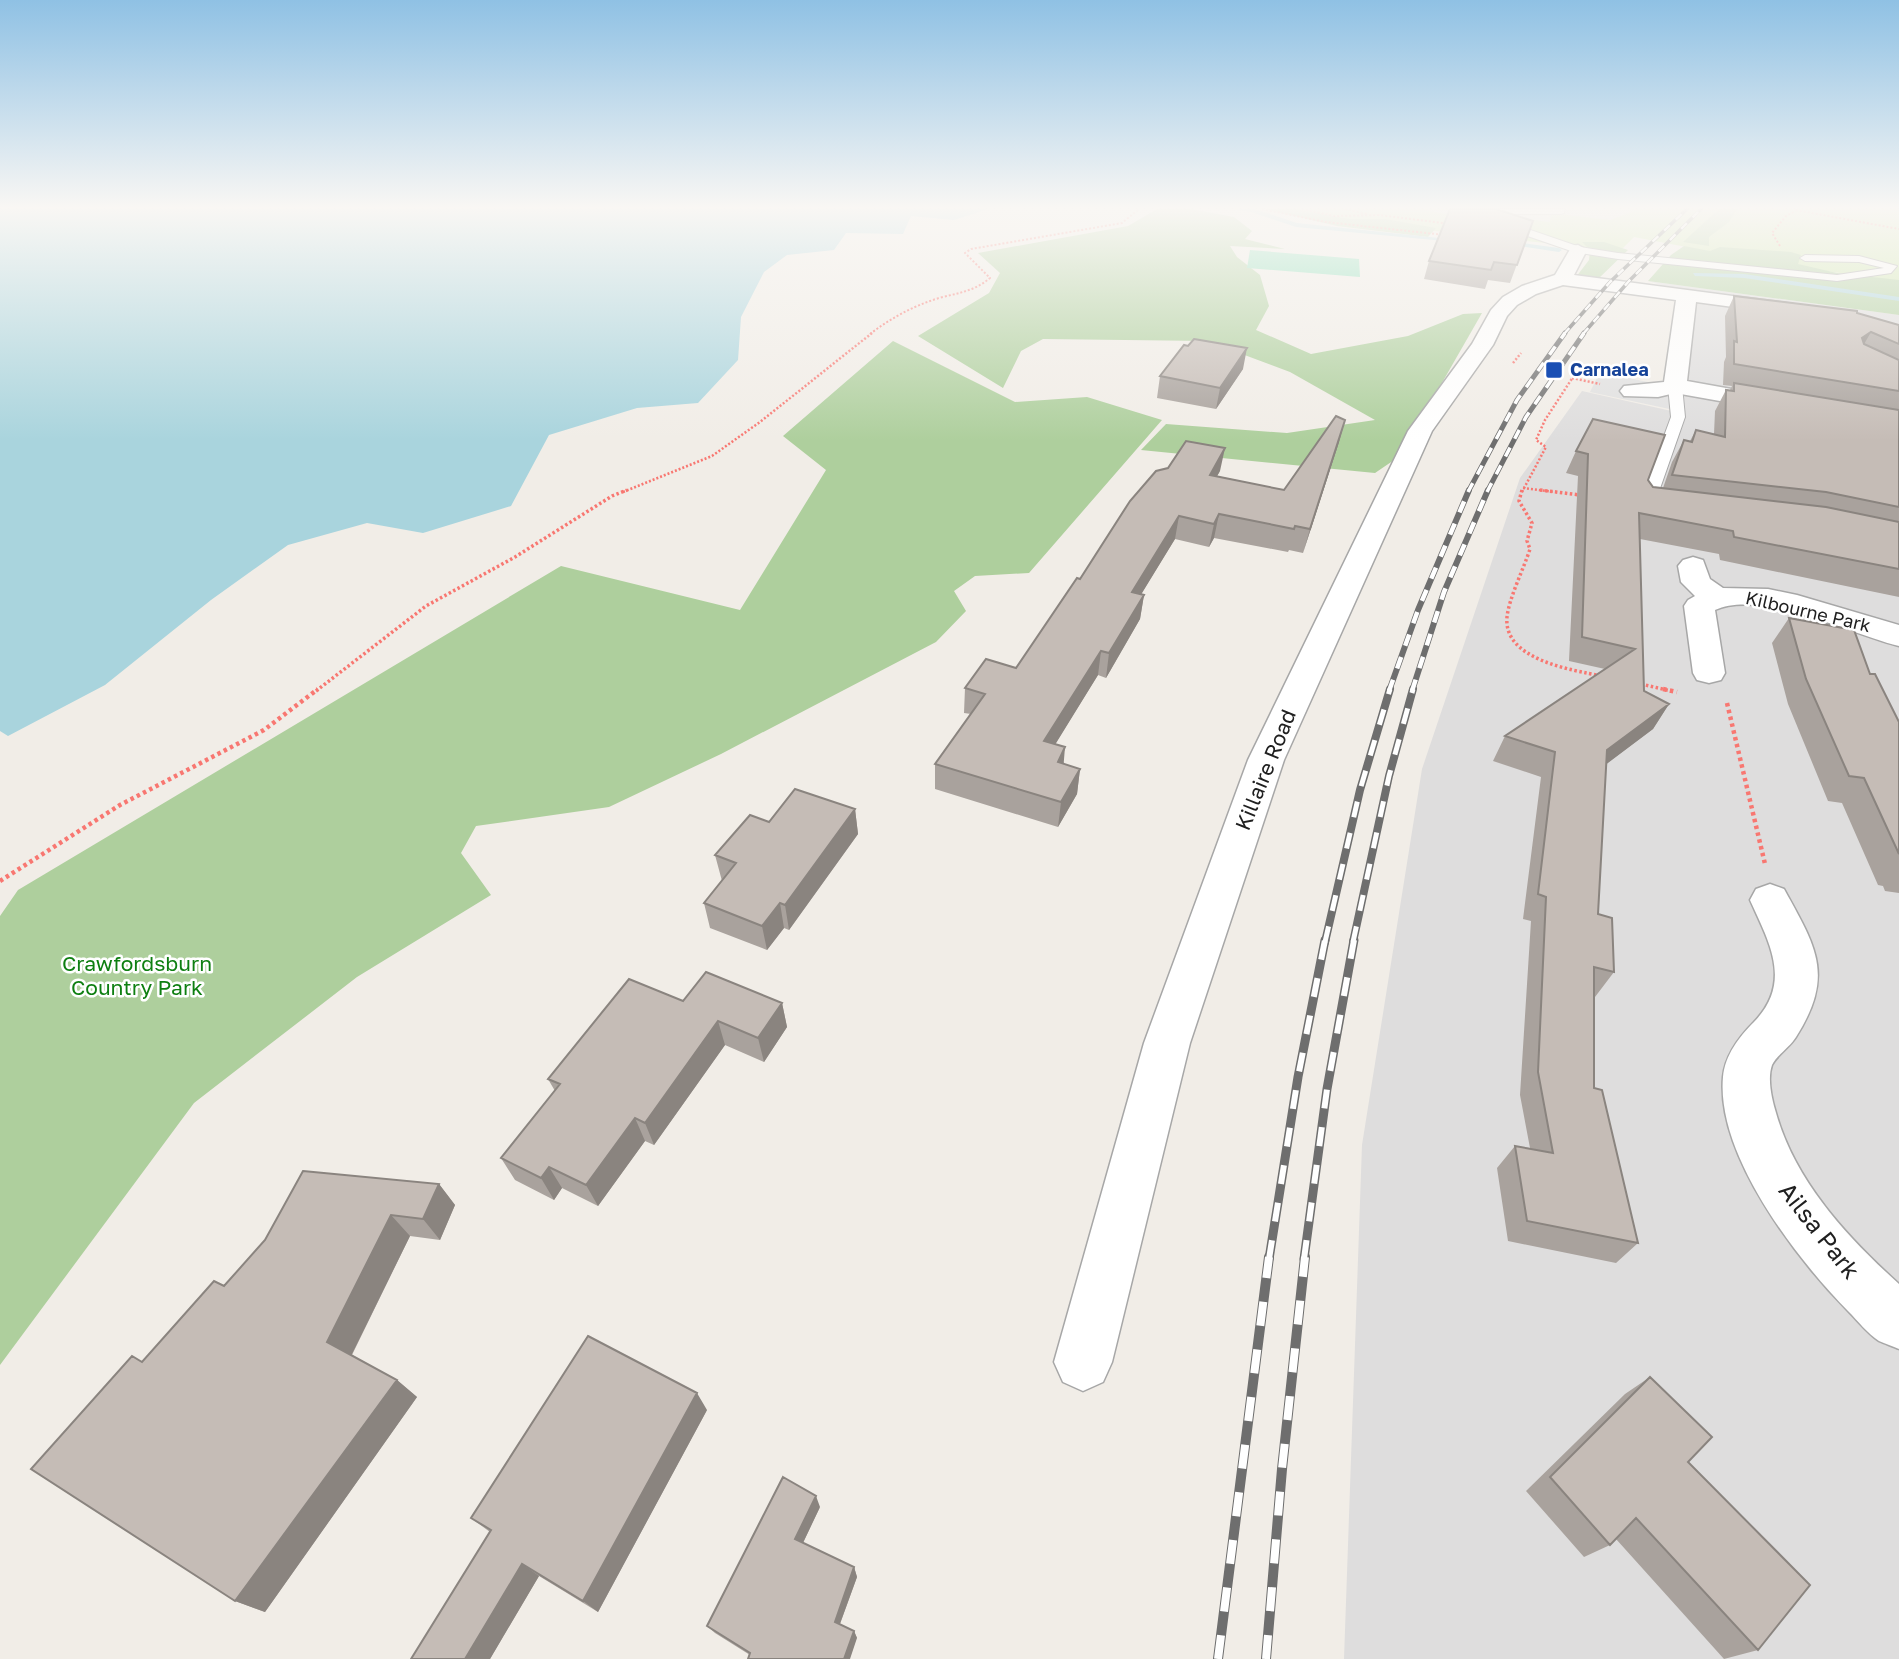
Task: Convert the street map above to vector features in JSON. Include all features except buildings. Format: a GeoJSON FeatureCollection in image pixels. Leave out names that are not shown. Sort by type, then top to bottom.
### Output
{"type":"FeatureCollection","features":[{"type":"Feature","properties":{"kind":"street","name":"Killaire Road"},"geometry":{"type":"LineString","coordinates":[[1083,1362],[1167,1043],[1266,760],[1420,431],[1482,345],[1504,307],[1535,286]]}},
{"type":"Feature","properties":{"kind":"street"},"geometry":{"type":"LineString","coordinates":[[1656,286],[1687,294],[1811,311]]}},
{"type":"Feature","properties":{"kind":"street"},"geometry":{"type":"LineString","coordinates":[[1675,386],[1687,294]]}},
{"type":"Feature","properties":{"kind":"street"},"geometry":{"type":"LineString","coordinates":[[1632,391],[1675,386],[1793,407]]}},
{"type":"Feature","properties":{"kind":"street","name":"Kilbourne Park"},"geometry":{"type":"LineString","coordinates":[[1693,566],[1696,582],[1715,597]]}},
{"type":"Feature","properties":{"kind":"street","name":"Kilbourne Park"},"geometry":{"type":"LineString","coordinates":[[1704,689],[1699,606],[1715,597],[1760,597],[1830,614],[1899,636]]}},
{"type":"Feature","properties":{"kind":"street","name":"Ailsa Park"},"geometry":{"type":"LineString","coordinates":[[1770,900],[1797,963],[1795,988],[1787,1010],[1776,1029],[1760,1045],[1749,1063],[1746,1087],[1753,1123],[1769,1163],[1794,1206],[1828,1250],[1899,1321]]}},
{"type":"Feature","properties":{"kind":"lane"},"geometry":{"type":"LineString","coordinates":[[1674,507],[1647,504],[1678,417],[1675,386]]}},
{"type":"Feature","properties":{"kind":"path"},"geometry":{"type":"LineString","coordinates":[[0,881],[120,805],[264,730],[426,606],[515,557],[612,496],[712,456],[760,422],[892,317],[937,299],[980,286]]}},
{"type":"Feature","properties":{"kind":"path"},"geometry":{"type":"LineString","coordinates":[[1518,365],[1512,364],[1521,353]]}},
{"type":"Feature","properties":{"kind":"path"},"geometry":{"type":"LineString","coordinates":[[1573,377],[1536,440],[1546,447],[1523,488],[1519,502],[1532,523],[1527,541],[1530,549],[1507,618],[1508,629],[1514,640],[1542,663],[1609,677]]}},
{"type":"Feature","properties":{"kind":"path"},"geometry":{"type":"LineString","coordinates":[[1523,488],[1647,504]]}},
{"type":"Feature","properties":{"kind":"path"},"geometry":{"type":"LineString","coordinates":[[1636,683],[1704,689],[1727,703],[1763,855],[1770,900]]}},
{"type":"Feature","properties":{"kind":"shaded area"},"geometry":{"type":"Polygon","coordinates":[[[1666,286],[1688,286],[1899,315],[1899,1659],[1344,1659],[1362,1145],[1422,769],[1520,478],[1582,391],[1676,412],[1683,390],[1698,296],[1666,286]]]}},
{"type":"Feature","properties":{"kind":"shaded area"},"geometry":{"type":"Polygon","coordinates":[[[1600,372],[1681,389],[1674,410],[1590,392],[1600,372]]]}},
{"type":"Feature","properties":{"kind":"green space"},"geometry":{"type":"Polygon","coordinates":[[[993,286],[1263,286],[1269,306],[1256,330],[1311,354],[1408,336],[1463,314],[1482,313],[1400,456],[1375,473],[1141,450],[1166,424],[1287,433],[1375,420],[1290,372],[1207,341],[1043,339],[1021,351],[1003,388],[918,336],[989,293],[993,286]]]}},
{"type":"Feature","properties":{"kind":"green space"},"geometry":{"type":"Polygon","coordinates":[[[1688,286],[1899,286],[1899,315],[1688,286]]]}},
{"type":"Feature","properties":{"kind":"green space","name":"Crawfordsburn Country Park"},"geometry":{"type":"Polygon","coordinates":[[[893,341],[1015,402],[1087,397],[1162,420],[1029,573],[975,576],[954,591],[966,611],[936,642],[721,754],[609,807],[476,826],[461,853],[491,895],[357,977],[194,1103],[0,1365],[0,916],[18,890],[561,566],[740,610],[826,470],[783,436],[893,341]]]}},
{"type":"Feature","properties":{"kind":"water"},"geometry":{"type":"Polygon","coordinates":[[[0,286],[757,286],[741,317],[738,360],[698,403],[637,408],[549,435],[511,506],[423,533],[367,523],[288,545],[211,600],[105,685],[8,736],[0,731],[0,286]]]}},
{"type":"Feature","properties":{"kind":"waterway"},"geometry":{"type":"LineString","coordinates":[[1814,286],[1899,299]]}},
{"type":"Feature","properties":{"kind":"railway"},"geometry":{"type":"LineString","coordinates":[[1564,334],[1606,286]]}},
{"type":"Feature","properties":{"kind":"railway"},"geometry":{"type":"LineString","coordinates":[[1583,334],[1624,286]]}},
{"type":"Feature","properties":{"kind":"railway"},"geometry":{"type":"LineString","coordinates":[[1469,491],[1517,400],[1565,333]]}},
{"type":"Feature","properties":{"kind":"railway"},"geometry":{"type":"LineString","coordinates":[[1488,490],[1526,417],[1584,333]]}},
{"type":"Feature","properties":{"kind":"railway"},"geometry":{"type":"LineString","coordinates":[[1412,691],[1444,592],[1488,490]]}},
{"type":"Feature","properties":{"kind":"railway"},"geometry":{"type":"LineString","coordinates":[[1389,691],[1418,610],[1469,491]]}},
{"type":"Feature","properties":{"kind":"railway"},"geometry":{"type":"LineString","coordinates":[[1325,942],[1360,790],[1390,689]]}},
{"type":"Feature","properties":{"kind":"railway"},"geometry":{"type":"LineString","coordinates":[[1353,942],[1389,776],[1413,689]]}},
{"type":"Feature","properties":{"kind":"railway"},"geometry":{"type":"LineString","coordinates":[[1269,1259],[1298,1077],[1325,940]]}},
{"type":"Feature","properties":{"kind":"railway"},"geometry":{"type":"LineString","coordinates":[[1304,1259],[1327,1089],[1354,940]]}},
{"type":"Feature","properties":{"kind":"railway"},"geometry":{"type":"LineString","coordinates":[[1218,1659],[1269,1257]]}},
{"type":"Feature","properties":{"kind":"railway"},"geometry":{"type":"LineString","coordinates":[[1266,1659],[1282,1469],[1305,1257]]}},
{"type":"Feature","properties":{"kind":"place","name":"Carnalea"},"geometry":{"type":"Point","coordinates":[1554,370]}}]}
